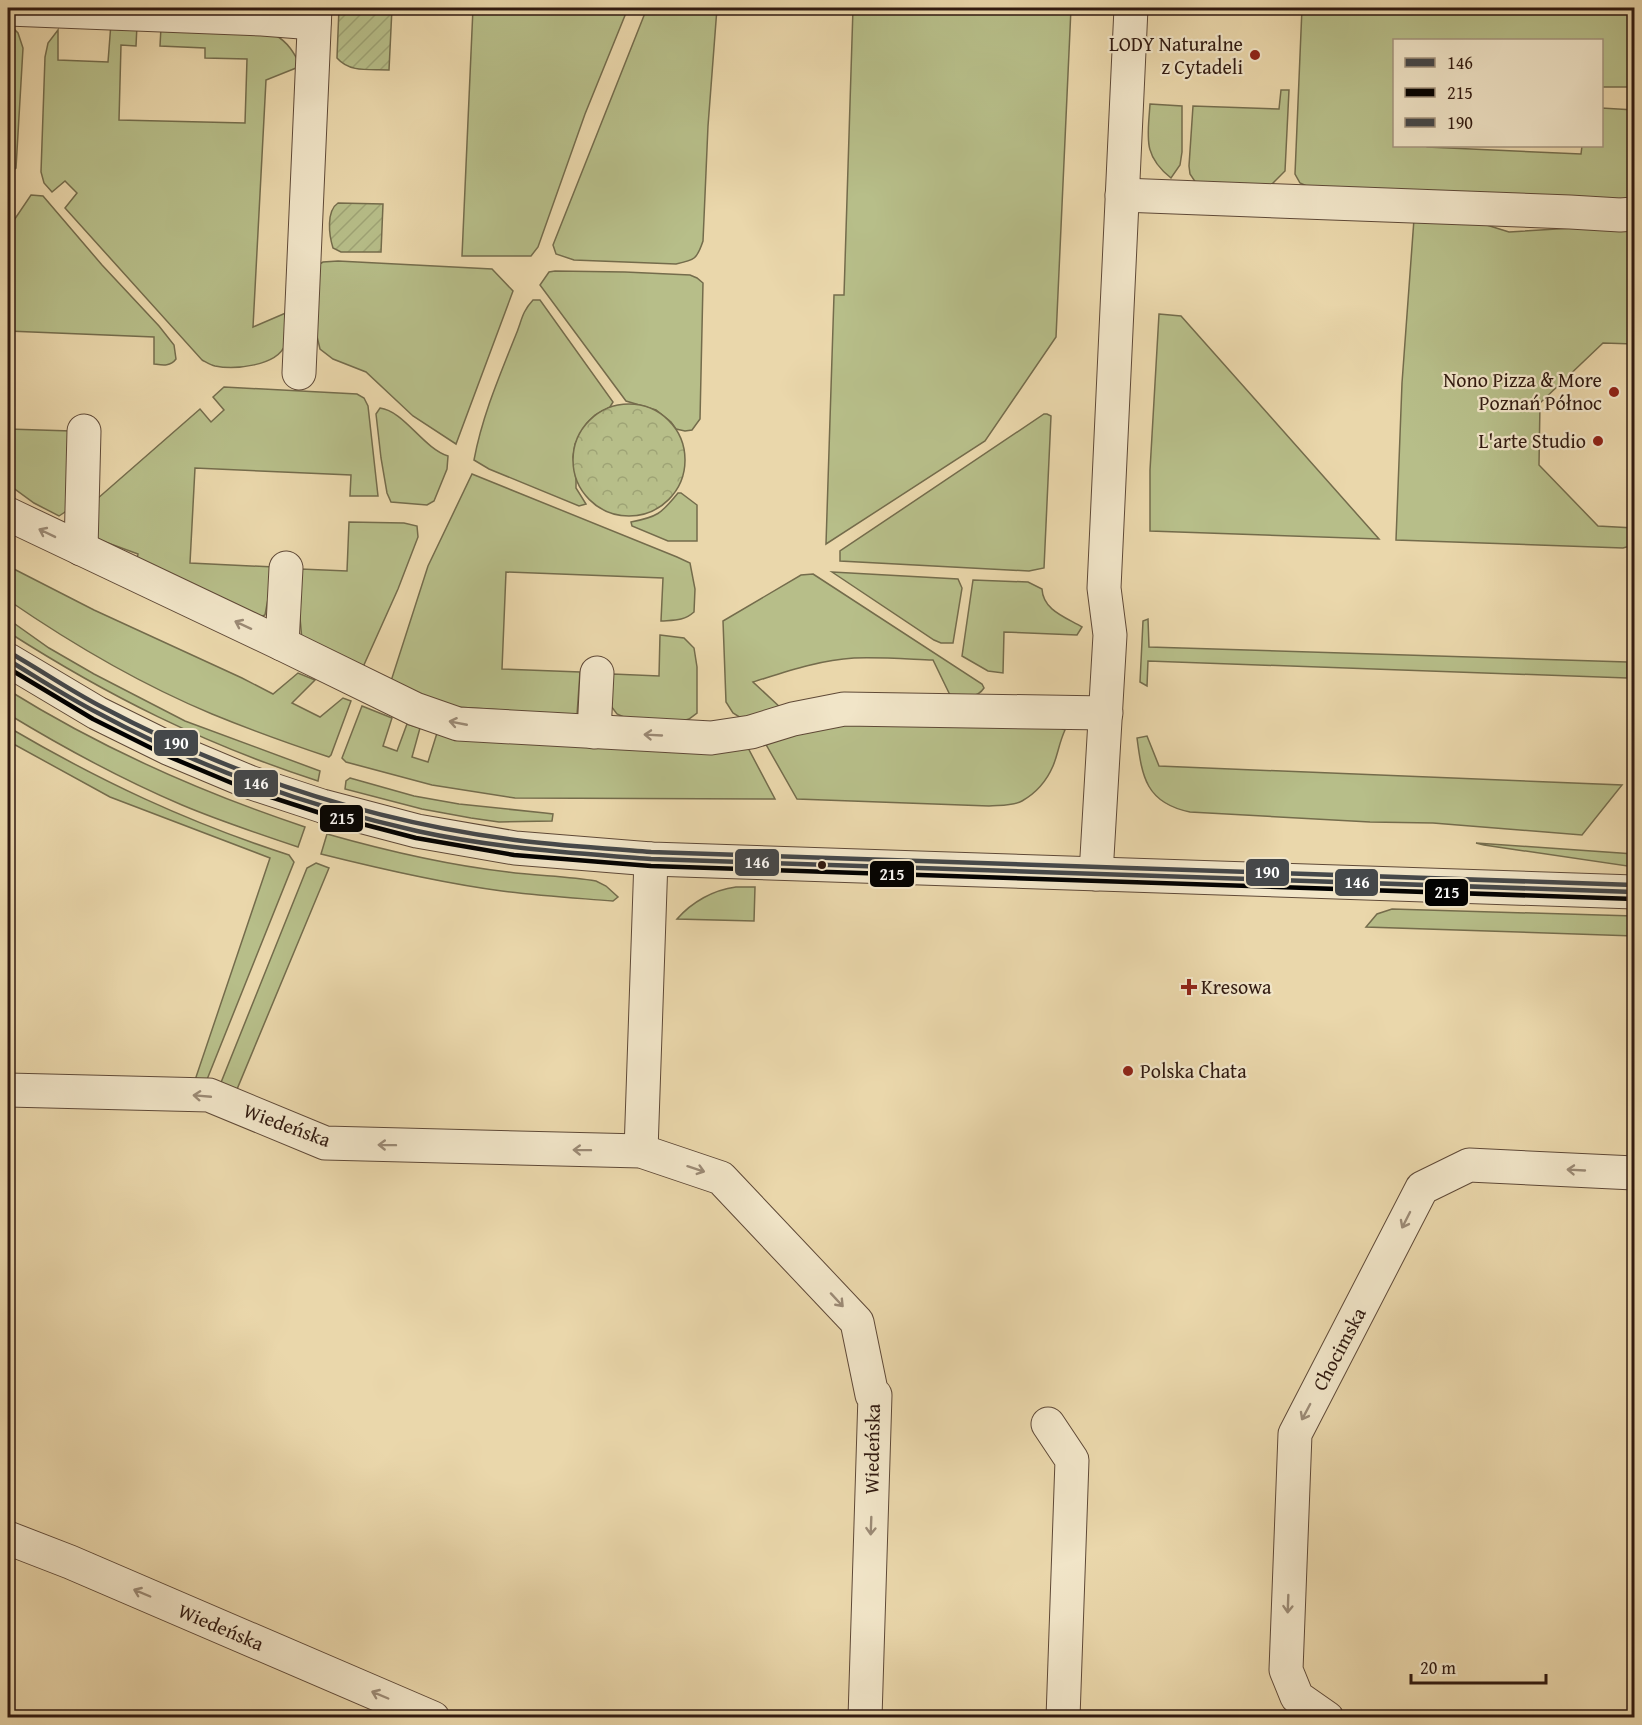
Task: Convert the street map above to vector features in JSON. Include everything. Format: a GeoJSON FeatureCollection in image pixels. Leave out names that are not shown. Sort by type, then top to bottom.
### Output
{"type":"FeatureCollection","features":[{"type":"Feature","properties":{"kind":"street"},"geometry":{"type":"LineString","coordinates":[[1096,874],[1110,635],[1104,588],[1131,8]]}},
{"type":"Feature","properties":{"kind":"street"},"geometry":{"type":"LineString","coordinates":[[8,9],[262,19],[315,15],[299,373]]}},
{"type":"Feature","properties":{"kind":"street"},"geometry":{"type":"LineString","coordinates":[[1122,195],[1635,214]]}},
{"type":"Feature","properties":{"kind":"street"},"geometry":{"type":"LineString","coordinates":[[81,549],[84,431]]}},
{"type":"Feature","properties":{"kind":"street"},"geometry":{"type":"LineString","coordinates":[[8,514],[415,709],[458,724],[711,738],[751,732],[793,719],[844,709],[1106,713]]}},
{"type":"Feature","properties":{"kind":"street"},"geometry":{"type":"LineString","coordinates":[[282,644],[286,568]]}},
{"type":"Feature","properties":{"kind":"street"},"geometry":{"type":"LineString","coordinates":[[8,660],[97,713],[168,748],[249,782],[322,806],[417,831],[515,848],[651,859],[1635,892]]}},
{"type":"Feature","properties":{"kind":"street"},"geometry":{"type":"LineString","coordinates":[[594,732],[597,673]]}},
{"type":"Feature","properties":{"kind":"street"},"geometry":{"type":"LineString","coordinates":[[641,1151],[651,859]]}},
{"type":"Feature","properties":{"kind":"street","name":"Wiedeńska"},"geometry":{"type":"LineString","coordinates":[[8,1090],[209,1095],[325,1143],[641,1151],[721,1178],[857,1322],[872,1395],[875,1395],[865,1718]]}},
{"type":"Feature","properties":{"kind":"street","name":"Chocimska"},"geometry":{"type":"LineString","coordinates":[[1328,1718],[1298,1697],[1286,1670],[1295,1434],[1422,1188],[1469,1165],[1635,1173]]}},
{"type":"Feature","properties":{"kind":"street"},"geometry":{"type":"LineString","coordinates":[[1048,1424],[1072,1460],[1064,1718]]}},
{"type":"Feature","properties":{"kind":"street","name":"Wiedeńska"},"geometry":{"type":"LineString","coordinates":[[8,1538],[70,1562],[433,1718]]}},
{"type":"Feature","properties":{"kind":"green space"},"geometry":{"type":"Polygon","coordinates":[[[339,8],[392,8],[389,70],[354,68],[337,58],[339,8]]]}},
{"type":"Feature","properties":{"kind":"green space"},"geometry":{"type":"Polygon","coordinates":[[[473,8],[628,8],[585,114],[538,247],[531,256],[462,256],[473,8]]]}},
{"type":"Feature","properties":{"kind":"green space"},"geometry":{"type":"Polygon","coordinates":[[[647,8],[717,8],[708,126],[703,241],[694,258],[676,264],[574,260],[556,254],[553,245],[647,8]]]}},
{"type":"Feature","properties":{"kind":"green space"},"geometry":{"type":"Polygon","coordinates":[[[853,8],[1071,8],[1056,337],[985,441],[826,544],[834,295],[844,295],[853,8]]]}},
{"type":"Feature","properties":{"kind":"green space"},"geometry":{"type":"Polygon","coordinates":[[[1302,8],[1634,8],[1634,87],[1603,87],[1603,39],[1393,39],[1393,147],[1581,154],[1582,147],[1603,147],[1603,108],[1634,110],[1634,201],[1311,188],[1300,183],[1295,174],[1302,8]]]}},
{"type":"Feature","properties":{"kind":"green space"},"geometry":{"type":"Polygon","coordinates":[[[8,23],[18,33],[23,48],[16,168],[12,171],[8,171],[8,23]]]}},
{"type":"Feature","properties":{"kind":"green space"},"geometry":{"type":"Polygon","coordinates":[[[111,23],[137,25],[136,46],[121,45],[119,120],[245,123],[247,59],[205,58],[205,48],[160,46],[161,27],[275,35],[287,44],[301,66],[266,80],[253,327],[288,312],[285,345],[273,358],[243,367],[213,366],[202,360],[65,208],[77,193],[65,181],[52,192],[44,183],[41,172],[45,57],[48,43],[58,30],[58,60],[108,62],[111,23]]]}},
{"type":"Feature","properties":{"kind":"green space"},"geometry":{"type":"Polygon","coordinates":[[[1281,90],[1289,90],[1285,171],[1270,186],[1196,183],[1190,174],[1189,166],[1193,106],[1279,109],[1281,90]]]}},
{"type":"Feature","properties":{"kind":"green space"},"geometry":{"type":"Polygon","coordinates":[[[1150,104],[1182,106],[1182,152],[1180,165],[1171,178],[1162,170],[1151,153],[1148,136],[1150,104]]]}},
{"type":"Feature","properties":{"kind":"green space"},"geometry":{"type":"Polygon","coordinates":[[[31,195],[43,196],[102,265],[159,326],[174,345],[176,359],[174,362],[166,365],[154,364],[154,337],[8,331],[8,229],[31,195]]]}},
{"type":"Feature","properties":{"kind":"green space"},"geometry":{"type":"Polygon","coordinates":[[[338,203],[383,204],[381,252],[341,252],[333,248],[330,237],[330,217],[338,203]]]}},
{"type":"Feature","properties":{"kind":"green space"},"geometry":{"type":"Polygon","coordinates":[[[1414,219],[1477,222],[1509,232],[1589,227],[1634,230],[1634,344],[1603,343],[1540,403],[1539,465],[1598,526],[1634,528],[1634,545],[1623,548],[1396,540],[1402,383],[1414,219]]]}},
{"type":"Feature","properties":{"kind":"green space"},"geometry":{"type":"Polygon","coordinates":[[[323,262],[492,269],[513,291],[456,444],[413,416],[366,372],[333,359],[320,349],[315,328],[318,265],[323,262]]]}},
{"type":"Feature","properties":{"kind":"green space"},"geometry":{"type":"Polygon","coordinates":[[[549,272],[690,275],[703,283],[700,419],[692,430],[676,429],[656,410],[626,401],[540,285],[549,272]]]}},
{"type":"Feature","properties":{"kind":"green space"},"geometry":{"type":"Polygon","coordinates":[[[533,300],[540,300],[613,402],[610,407],[595,415],[587,423],[575,444],[573,457],[576,488],[586,504],[579,506],[489,469],[474,460],[497,382],[524,313],[533,300]]]}},
{"type":"Feature","properties":{"kind":"green space"},"geometry":{"type":"Polygon","coordinates":[[[1159,314],[1181,316],[1379,539],[1150,531],[1150,470],[1159,314]]]}},
{"type":"Feature","properties":{"kind":"green space"},"geometry":{"type":"Polygon","coordinates":[[[224,387],[357,394],[364,398],[368,406],[378,496],[350,496],[351,475],[195,468],[190,563],[274,567],[265,615],[260,617],[135,567],[138,554],[97,539],[97,499],[200,409],[211,422],[224,410],[213,397],[224,387]]]}},
{"type":"Feature","properties":{"kind":"green space"},"geometry":{"type":"Polygon","coordinates":[[[629,404],[651,408],[669,420],[681,438],[685,460],[681,482],[669,500],[651,512],[629,516],[607,512],[589,500],[577,482],[573,460],[577,438],[589,420],[607,408],[629,404]]]}},
{"type":"Feature","properties":{"kind":"green space"},"geometry":{"type":"Polygon","coordinates":[[[380,408],[397,416],[430,446],[448,456],[447,469],[434,501],[427,505],[391,502],[387,493],[381,458],[376,414],[380,408]]]}},
{"type":"Feature","properties":{"kind":"green space"},"geometry":{"type":"Polygon","coordinates":[[[1044,414],[1051,416],[1044,568],[1029,571],[840,561],[840,551],[1044,414]]]}},
{"type":"Feature","properties":{"kind":"green space"},"geometry":{"type":"Polygon","coordinates":[[[8,429],[71,431],[70,506],[59,516],[34,503],[8,484],[8,429]]]}},
{"type":"Feature","properties":{"kind":"green space"},"geometry":{"type":"Polygon","coordinates":[[[472,474],[690,563],[695,589],[694,612],[683,619],[661,621],[663,578],[506,572],[502,669],[580,672],[577,715],[441,706],[391,681],[428,566],[472,474]]]}},
{"type":"Feature","properties":{"kind":"green space"},"geometry":{"type":"Polygon","coordinates":[[[678,493],[697,505],[697,541],[668,541],[632,526],[631,522],[658,514],[678,493]]]}},
{"type":"Feature","properties":{"kind":"green space"},"geometry":{"type":"Polygon","coordinates":[[[349,522],[404,523],[417,526],[418,537],[398,589],[363,667],[302,640],[301,569],[347,571],[349,522]]]}},
{"type":"Feature","properties":{"kind":"green space"},"geometry":{"type":"Polygon","coordinates":[[[8,566],[94,610],[273,694],[298,673],[315,680],[292,703],[320,717],[343,698],[351,701],[331,755],[329,757],[212,714],[159,690],[82,647],[8,600],[8,566]]]}},
{"type":"Feature","properties":{"kind":"green space"},"geometry":{"type":"Polygon","coordinates":[[[832,572],[958,579],[962,588],[953,643],[941,643],[934,640],[832,572]]]}},
{"type":"Feature","properties":{"kind":"green space"},"geometry":{"type":"Polygon","coordinates":[[[813,574],[982,684],[984,688],[973,696],[950,695],[933,660],[841,659],[802,667],[753,682],[782,709],[741,718],[733,713],[726,702],[723,621],[801,575],[813,574]]]}},
{"type":"Feature","properties":{"kind":"green space"},"geometry":{"type":"Polygon","coordinates":[[[973,580],[1028,582],[1042,589],[1043,596],[1051,608],[1082,627],[1077,635],[1004,632],[1003,673],[988,671],[962,656],[973,580]]]}},
{"type":"Feature","properties":{"kind":"green space"},"geometry":{"type":"Polygon","coordinates":[[[8,619],[49,648],[94,674],[185,721],[320,771],[318,781],[236,751],[120,698],[8,632],[8,619]]]}},
{"type":"Feature","properties":{"kind":"green space"},"geometry":{"type":"Polygon","coordinates":[[[1148,619],[1149,647],[1627,662],[1627,678],[1148,661],[1147,686],[1140,682],[1143,621],[1148,619]]]}},
{"type":"Feature","properties":{"kind":"green space"},"geometry":{"type":"Polygon","coordinates":[[[660,635],[684,638],[694,648],[697,667],[697,713],[682,721],[626,718],[617,714],[611,706],[613,674],[659,676],[660,635]]]}},
{"type":"Feature","properties":{"kind":"green space"},"geometry":{"type":"Polygon","coordinates":[[[8,690],[115,750],[189,784],[305,827],[298,847],[182,805],[137,785],[72,751],[8,714],[8,690]]]}},
{"type":"Feature","properties":{"kind":"green space"},"geometry":{"type":"Polygon","coordinates":[[[362,706],[392,718],[383,746],[397,751],[407,724],[420,728],[412,757],[428,762],[437,733],[747,746],[775,799],[515,798],[432,785],[346,762],[342,758],[362,706]]]}},
{"type":"Feature","properties":{"kind":"green space"},"geometry":{"type":"Polygon","coordinates":[[[850,719],[1065,730],[1048,776],[1032,794],[1015,804],[989,806],[797,799],[764,741],[850,719]]]}},
{"type":"Feature","properties":{"kind":"green space"},"geometry":{"type":"Polygon","coordinates":[[[8,727],[110,783],[215,829],[289,855],[294,862],[204,1087],[193,1086],[270,858],[110,797],[8,741],[8,727]]]}},
{"type":"Feature","properties":{"kind":"green space"},"geometry":{"type":"Polygon","coordinates":[[[1147,736],[1159,766],[1622,785],[1582,835],[1433,823],[1370,822],[1190,812],[1164,802],[1149,786],[1141,765],[1137,738],[1147,736]]]}},
{"type":"Feature","properties":{"kind":"green space"},"geometry":{"type":"Polygon","coordinates":[[[350,778],[414,796],[459,804],[553,814],[552,821],[499,822],[422,809],[345,789],[346,781],[350,778]]]}},
{"type":"Feature","properties":{"kind":"green space"},"geometry":{"type":"Polygon","coordinates":[[[327,834],[395,852],[462,866],[596,881],[606,886],[618,897],[613,901],[530,894],[479,888],[411,875],[321,854],[327,834]]]}},
{"type":"Feature","properties":{"kind":"green space"},"geometry":{"type":"Polygon","coordinates":[[[1476,843],[1634,854],[1634,867],[1484,845],[1476,843]]]}},
{"type":"Feature","properties":{"kind":"green space"},"geometry":{"type":"Polygon","coordinates":[[[316,863],[329,868],[235,1094],[218,1090],[307,868],[316,863]]]}},
{"type":"Feature","properties":{"kind":"green space"},"geometry":{"type":"Polygon","coordinates":[[[736,887],[755,887],[754,921],[677,919],[703,898],[736,887]]]}},
{"type":"Feature","properties":{"kind":"green space"},"geometry":{"type":"Polygon","coordinates":[[[1392,909],[1634,916],[1634,936],[1366,927],[1377,914],[1392,909]]]}},
{"type":"Feature","properties":{"kind":"transit line","name":"190"},"geometry":{"type":"LineString","coordinates":[[12,654],[90,701],[200,754],[251,774],[302,792],[408,821],[515,840],[651,852],[1634,885]]}},
{"type":"Feature","properties":{"kind":"transit line","name":"146"},"geometry":{"type":"LineString","coordinates":[[8,660],[136,733],[253,783],[334,810],[417,831],[475,842],[651,859],[1634,892]]}},
{"type":"Feature","properties":{"kind":"transit line","name":"215"},"geometry":{"type":"LineString","coordinates":[[8,668],[93,719],[165,755],[246,789],[320,813],[416,838],[514,855],[651,866],[1634,899]]}},
{"type":"Feature","properties":{"kind":"place","name":"LODY Naturalne z Cytadeli"},"geometry":{"type":"Point","coordinates":[1255,55]}},
{"type":"Feature","properties":{"kind":"place","name":"Nono Pizza & More Poznań Północ"},"geometry":{"type":"Point","coordinates":[1614,392]}},
{"type":"Feature","properties":{"kind":"place","name":"L'arte Studio"},"geometry":{"type":"Point","coordinates":[1598,441]}},
{"type":"Feature","properties":{"kind":"place","name":"Kresowa"},"geometry":{"type":"Point","coordinates":[1189,987]}},
{"type":"Feature","properties":{"kind":"place","name":"Polska Chata"},"geometry":{"type":"Point","coordinates":[1128,1071]}}]}
